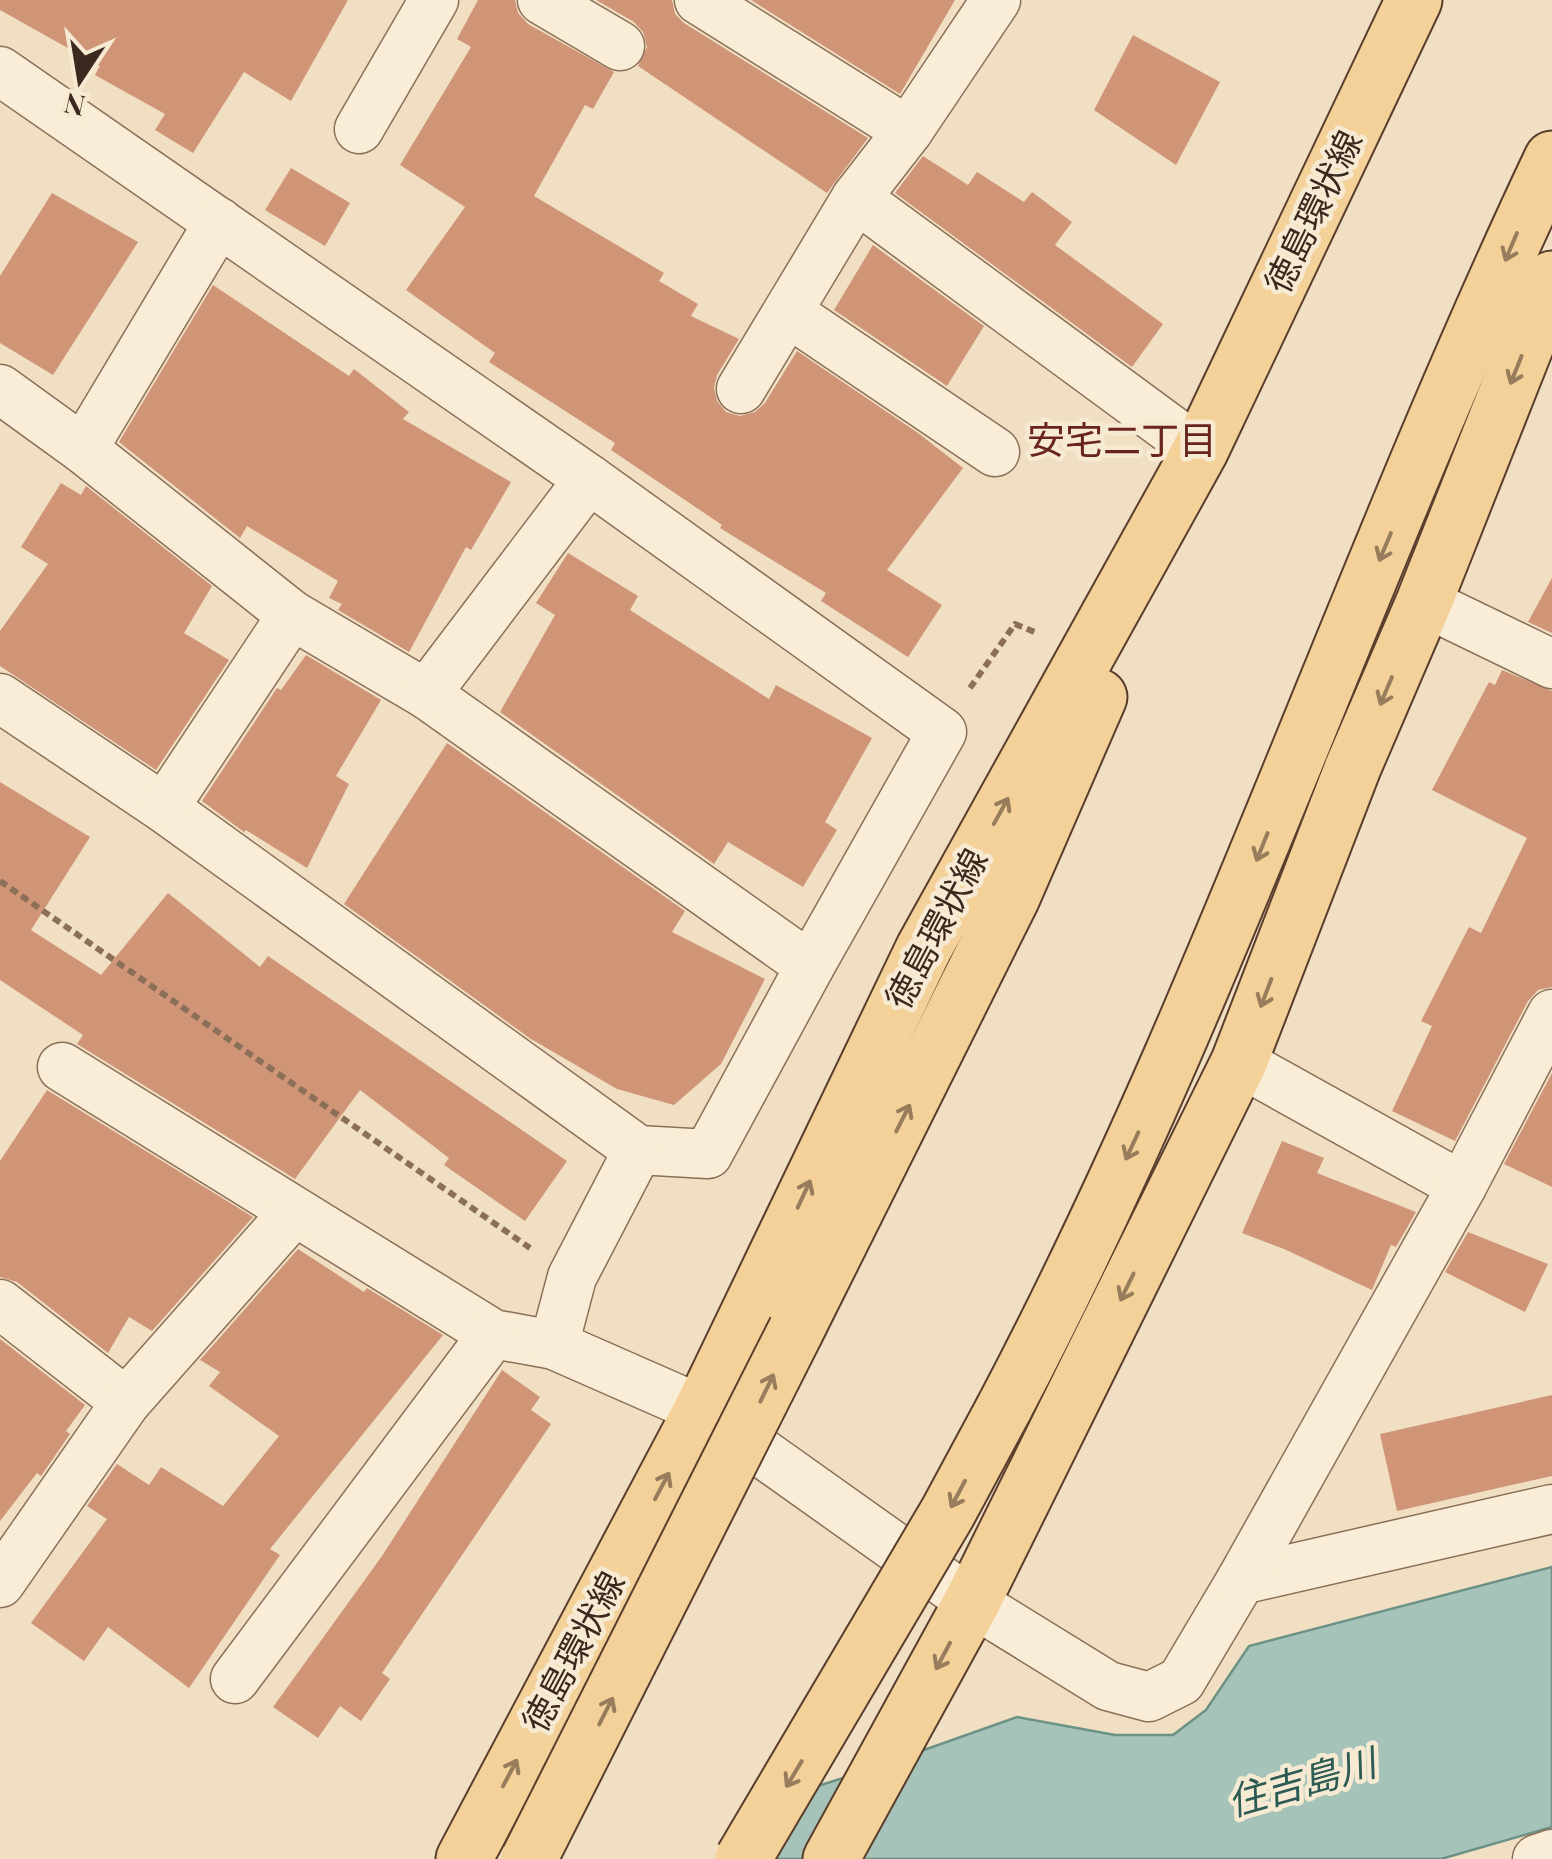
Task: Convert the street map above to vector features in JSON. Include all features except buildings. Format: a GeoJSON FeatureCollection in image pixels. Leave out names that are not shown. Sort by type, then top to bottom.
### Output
{"type":"FeatureCollection","features":[{"type":"Feature","properties":{"kind":"main road","name":"徳島環状線"},"geometry":{"type":"LineString","coordinates":[[464,1859],[702,1410],[924,948],[1200,451],[1414,0]]}},
{"type":"Feature","properties":{"kind":"main road"},"geometry":{"type":"LineString","coordinates":[[743,1859],[948,1512],[1098,1220],[1190,1017],[1426,448],[1552,159]]}},
{"type":"Feature","properties":{"kind":"main road"},"geometry":{"type":"LineString","coordinates":[[831,1859],[972,1602],[1239,1062],[1552,279]]}},
{"type":"Feature","properties":{"kind":"main road"},"geometry":{"type":"LineString","coordinates":[[529,1859],[1012,896],[1200,451]]}},
{"type":"Feature","properties":{"kind":"street"},"geometry":{"type":"LineString","coordinates":[[359,128],[434,0]]}},
{"type":"Feature","properties":{"kind":"street"},"geometry":{"type":"LineString","coordinates":[[542,0],[620,46]]}},
{"type":"Feature","properties":{"kind":"street"},"geometry":{"type":"LineString","coordinates":[[699,0],[908,131]]}},
{"type":"Feature","properties":{"kind":"street"},"geometry":{"type":"LineString","coordinates":[[742,389],[856,198],[908,131],[996,0]]}},
{"type":"Feature","properties":{"kind":"street"},"geometry":{"type":"LineString","coordinates":[[0,71],[588,478],[942,732],[708,1154],[638,1150],[164,808],[0,698]]}},
{"type":"Feature","properties":{"kind":"street"},"geometry":{"type":"LineString","coordinates":[[856,198],[1200,451]]}},
{"type":"Feature","properties":{"kind":"street"},"geometry":{"type":"LineString","coordinates":[[83,449],[219,222]]}},
{"type":"Feature","properties":{"kind":"street"},"geometry":{"type":"LineString","coordinates":[[790,313],[996,452]]}},
{"type":"Feature","properties":{"kind":"street"},"geometry":{"type":"LineString","coordinates":[[0,389],[83,449],[292,614],[426,694],[810,966]]}},
{"type":"Feature","properties":{"kind":"street"},"geometry":{"type":"LineString","coordinates":[[426,694],[588,478]]}},
{"type":"Feature","properties":{"kind":"street"},"geometry":{"type":"LineString","coordinates":[[1424,602],[1552,664]]}},
{"type":"Feature","properties":{"kind":"street"},"geometry":{"type":"LineString","coordinates":[[164,808],[292,614]]}},
{"type":"Feature","properties":{"kind":"street"},"geometry":{"type":"LineString","coordinates":[[62,1067],[494,1334],[554,1346],[702,1410],[972,1602],[1108,1686],[1149,1697],[1180,1682],[1241,1580],[1462,1186],[1552,1014]]}},
{"type":"Feature","properties":{"kind":"street"},"geometry":{"type":"LineString","coordinates":[[1239,1062],[1462,1186]]}},
{"type":"Feature","properties":{"kind":"street"},"geometry":{"type":"LineString","coordinates":[[554,1346],[572,1278],[638,1150]]}},
{"type":"Feature","properties":{"kind":"street"},"geometry":{"type":"LineString","coordinates":[[5,1566],[126,1402],[294,1212]]}},
{"type":"Feature","properties":{"kind":"street"},"geometry":{"type":"LineString","coordinates":[[0,1304],[126,1402]]}},
{"type":"Feature","properties":{"kind":"street"},"geometry":{"type":"LineString","coordinates":[[236,1680],[494,1334]]}},
{"type":"Feature","properties":{"kind":"street"},"geometry":{"type":"LineString","coordinates":[[1241,1580],[1552,1508]]}},
{"type":"Feature","properties":{"kind":"street"},"geometry":{"type":"LineString","coordinates":[[1537,1859],[1552,1854]]}},
{"type":"Feature","properties":{"kind":"path"},"geometry":{"type":"LineString","coordinates":[[942,732],[1016,624],[1089,654]]}},
{"type":"Feature","properties":{"kind":"path"},"geometry":{"type":"LineString","coordinates":[[0,881],[572,1278]]}},
{"type":"Feature","properties":{"kind":"water","name":"住吉島川"},"geometry":{"type":"Polygon","coordinates":[[[1552,1567],[1552,1827],[1441,1859],[584,1859],[856,1774],[1017,1717],[1115,1735],[1173,1735],[1206,1710],[1249,1646],[1552,1567]]]}},
{"type":"Feature","properties":{"kind":"pier"},"geometry":{"type":"Polygon","coordinates":[[[788,1790],[756,1859],[579,1859],[583,1854],[788,1790]]]}},
{"type":"Feature","properties":{"kind":"district","name":"安宅二丁目"},"geometry":{"type":"Point","coordinates":[1122,441]}}]}
